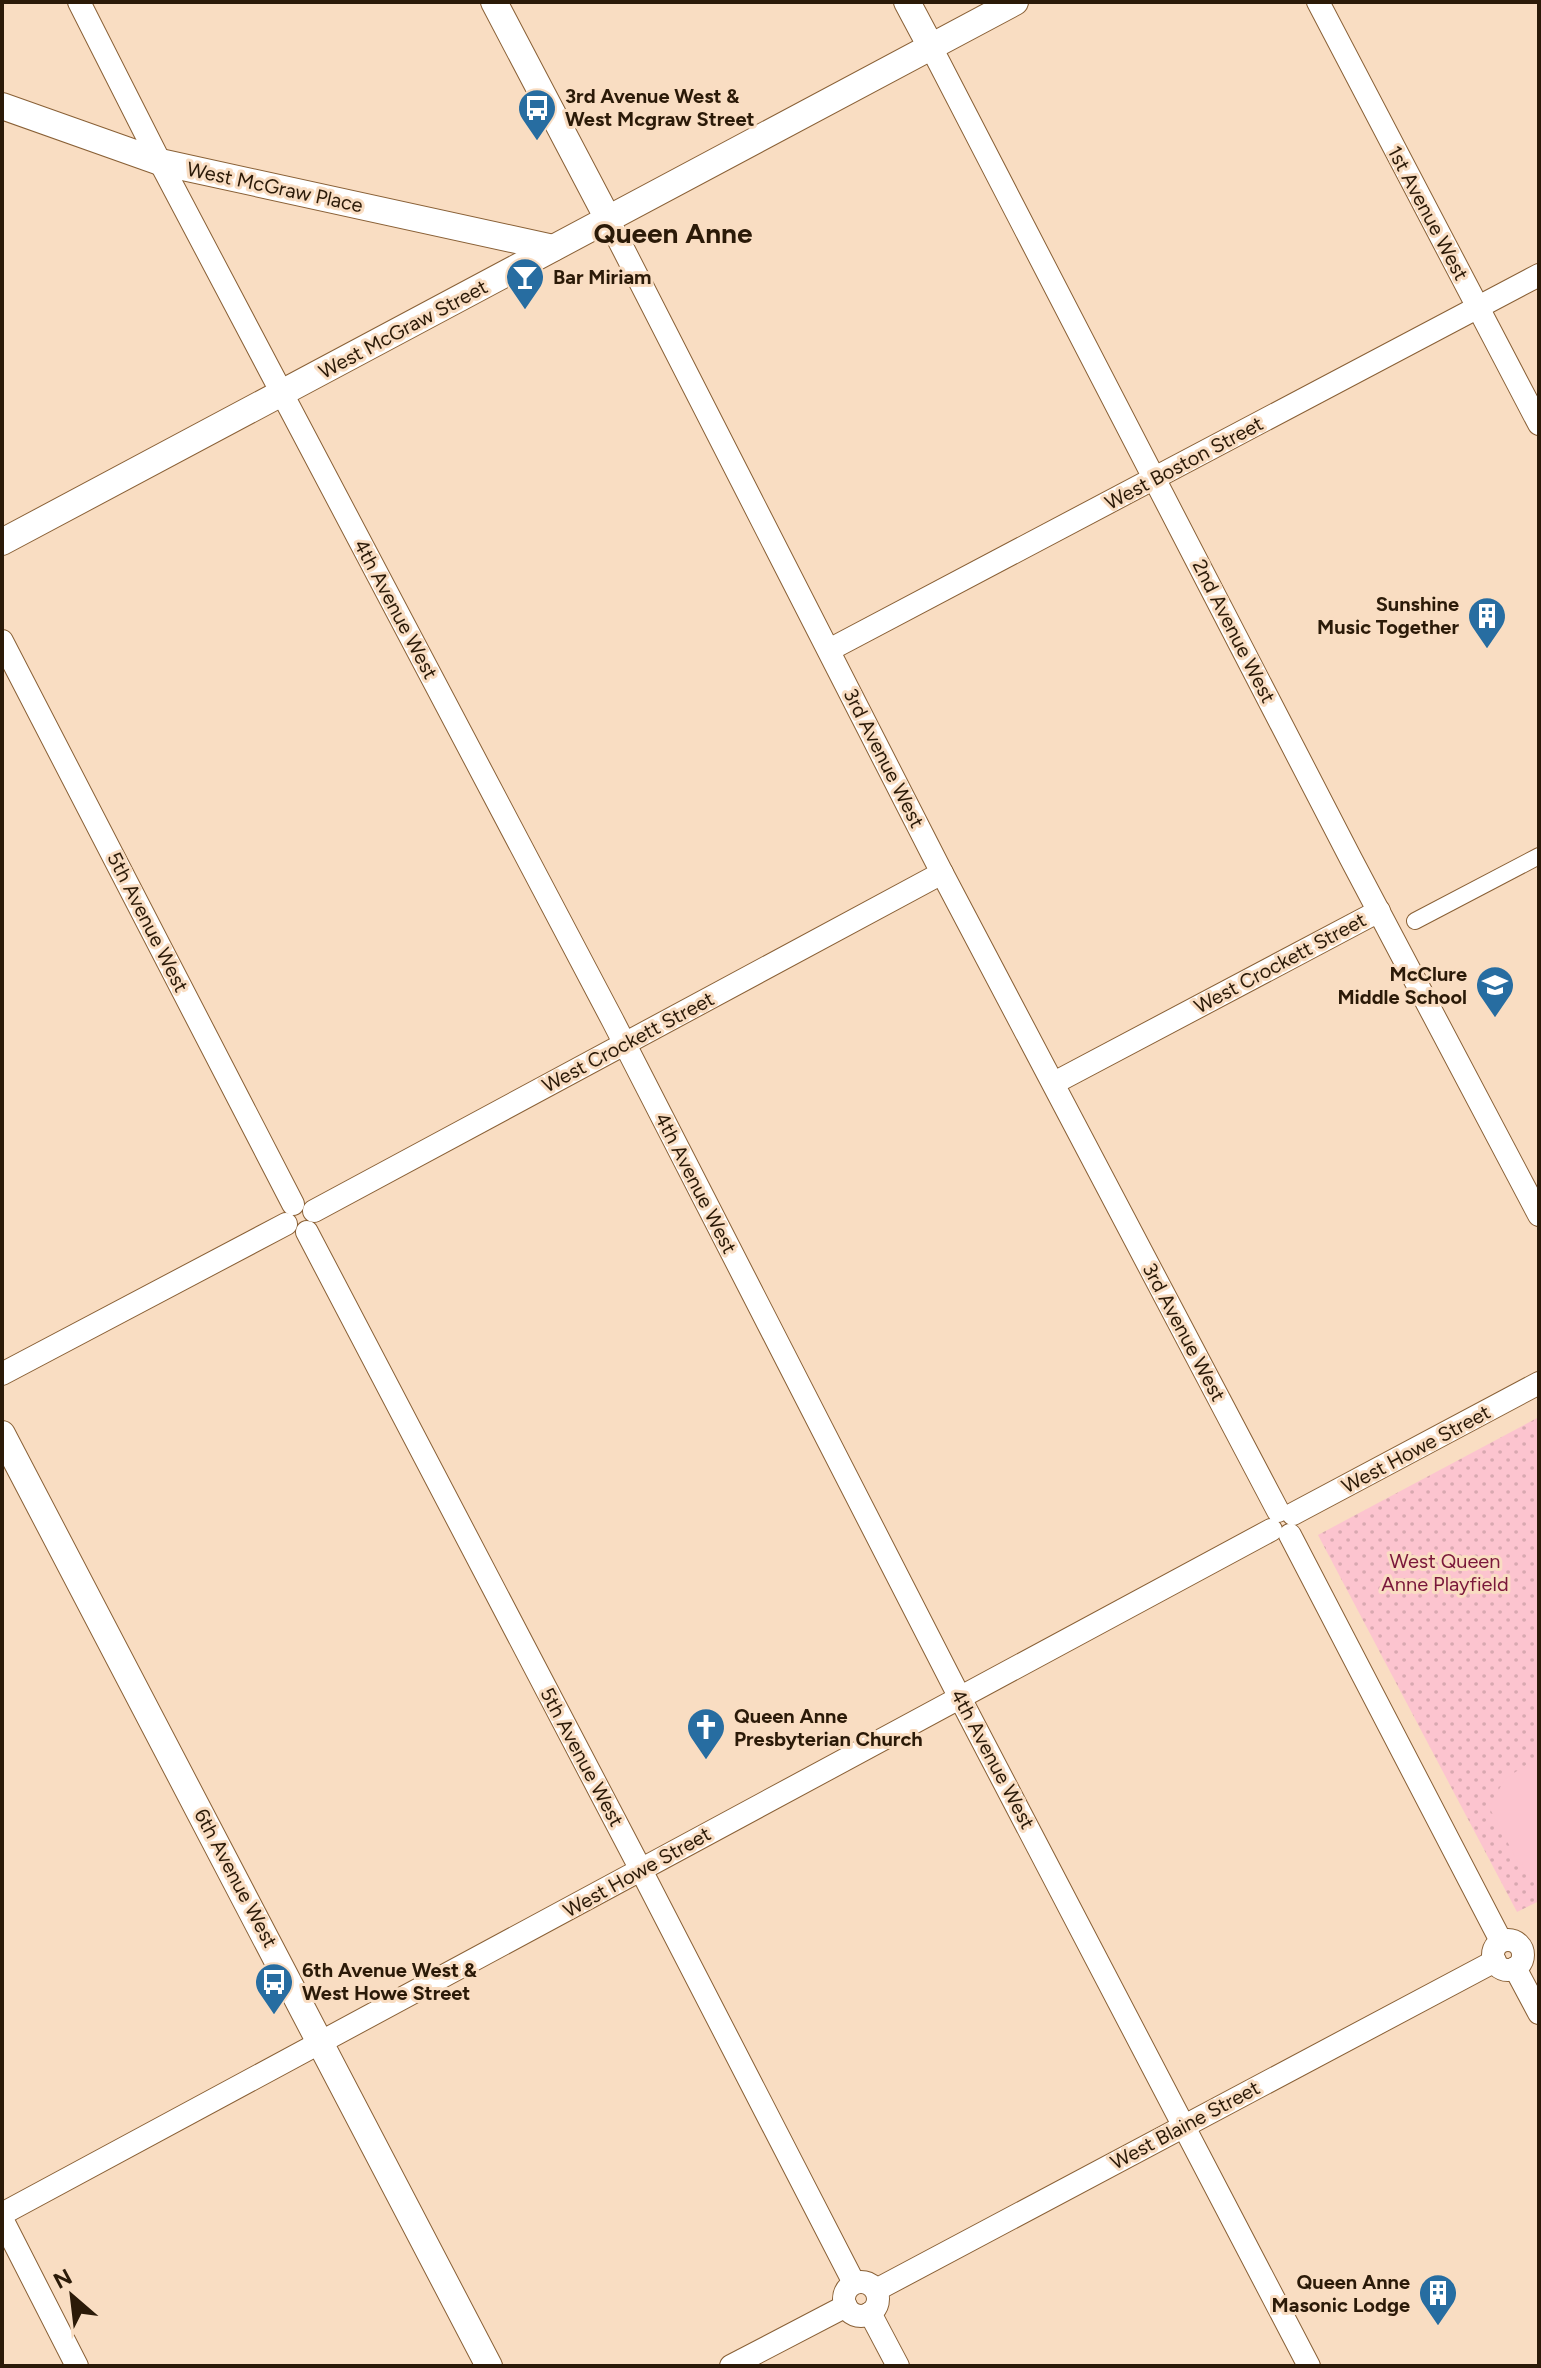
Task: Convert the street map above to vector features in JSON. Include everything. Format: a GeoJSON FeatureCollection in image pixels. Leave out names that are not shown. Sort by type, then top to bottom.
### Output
{"type":"FeatureCollection","features":[{"type":"Feature","properties":{"kind":"street","name":"4th Avenue West"},"geometry":{"type":"LineString","coordinates":[[79,2],[624,1044],[960,1698],[1309,2366]]}},
{"type":"Feature","properties":{"kind":"street","name":"3rd Avenue West"},"geometry":{"type":"LineString","coordinates":[[494,2],[942,873],[1283,1522],[1514,1951],[1539,2013]]}},
{"type":"Feature","properties":{"kind":"street","name":"West McGraw Street"},"geometry":{"type":"LineString","coordinates":[[2,542],[1015,2]]}},
{"type":"Feature","properties":{"kind":"street","name":"1st Avenue West"},"geometry":{"type":"LineString","coordinates":[[1318,2],[1539,424]]}},
{"type":"Feature","properties":{"kind":"street"},"geometry":{"type":"LineString","coordinates":[[907,3],[931,47]]}},
{"type":"Feature","properties":{"kind":"street","name":"2nd Avenue West"},"geometry":{"type":"LineString","coordinates":[[931,47],[1539,1215]]}},
{"type":"Feature","properties":{"kind":"street","name":"West McGraw Place"},"geometry":{"type":"LineString","coordinates":[[2,106],[160,162],[553,248]]}},
{"type":"Feature","properties":{"kind":"street","name":"West Boston Street"},"geometry":{"type":"LineString","coordinates":[[829,650],[1539,275]]}},
{"type":"Feature","properties":{"kind":"street","name":"5th Avenue West"},"geometry":{"type":"LineString","coordinates":[[2,641],[854,2283]]}},
{"type":"Feature","properties":{"kind":"street"},"geometry":{"type":"LineString","coordinates":[[1415,921],[1539,856]]}},
{"type":"Feature","properties":{"kind":"street","name":"West Crockett Street"},"geometry":{"type":"LineString","coordinates":[[2,1374],[300,1218],[942,873]]}},
{"type":"Feature","properties":{"kind":"street","name":"West Crockett Street"},"geometry":{"type":"LineString","coordinates":[[1054,1083],[1379,911]]}},
{"type":"Feature","properties":{"kind":"street","name":"West Howe Street"},"geometry":{"type":"LineString","coordinates":[[2,2217],[158,2128],[322,2043],[1539,1383]]}},
{"type":"Feature","properties":{"kind":"street","name":"6th Avenue West"},"geometry":{"type":"LineString","coordinates":[[2,1434],[489,2366]]}},
{"type":"Feature","properties":{"kind":"street","name":"West Blaine Street"},"geometry":{"type":"LineString","coordinates":[[876,2290],[1514,1951]]}},
{"type":"Feature","properties":{"kind":"street"},"geometry":{"type":"LineString","coordinates":[[2,2217],[77,2366]]}},
{"type":"Feature","properties":{"kind":"street"},"geometry":{"type":"LineString","coordinates":[[854,2283],[868,2283],[876,2290],[878,2300],[870,2313],[857,2315],[846,2306],[845,2292],[854,2283]]}},
{"type":"Feature","properties":{"kind":"street"},"geometry":{"type":"LineString","coordinates":[[731,2366],[846,2306]]}},
{"type":"Feature","properties":{"kind":"street"},"geometry":{"type":"LineString","coordinates":[[870,2313],[898,2366]]}},
{"type":"Feature","properties":{"kind":"green space","name":"West Queen Anne Playfield"},"geometry":{"type":"Polygon","coordinates":[[[1539,1417],[1539,1901],[1517,1912],[1318,1535],[1539,1417]]]}},
{"type":"Feature","properties":{"kind":"green space"},"geometry":{"type":"Polygon","coordinates":[[[1539,1759],[1539,1881],[1527,1877],[1522,1862],[1518,1862],[1489,1807],[1505,1779],[1539,1759]]]}},
{"type":"Feature","properties":{"kind":"place","name":"3rd Avenue West & West Mcgraw Street"},"geometry":{"type":"Point","coordinates":[537,142]}},
{"type":"Feature","properties":{"kind":"place","name":"Bar Miriam"},"geometry":{"type":"Point","coordinates":[525,311]}},
{"type":"Feature","properties":{"kind":"place","name":"Sunshine Music Together"},"geometry":{"type":"Point","coordinates":[1487,650]}},
{"type":"Feature","properties":{"kind":"place","name":"McClure Middle School"},"geometry":{"type":"Point","coordinates":[1495,1019]}},
{"type":"Feature","properties":{"kind":"place","name":"Queen Anne Presbyterian Church"},"geometry":{"type":"Point","coordinates":[706,1761]}},
{"type":"Feature","properties":{"kind":"place","name":"6th Avenue West & West Howe Street"},"geometry":{"type":"Point","coordinates":[274,2016]}},
{"type":"Feature","properties":{"kind":"place","name":"Queen Anne Masonic Lodge"},"geometry":{"type":"Point","coordinates":[1438,2327]}},
{"type":"Feature","properties":{"kind":"district","name":"Queen Anne"},"geometry":{"type":"Point","coordinates":[673,233]}}]}
